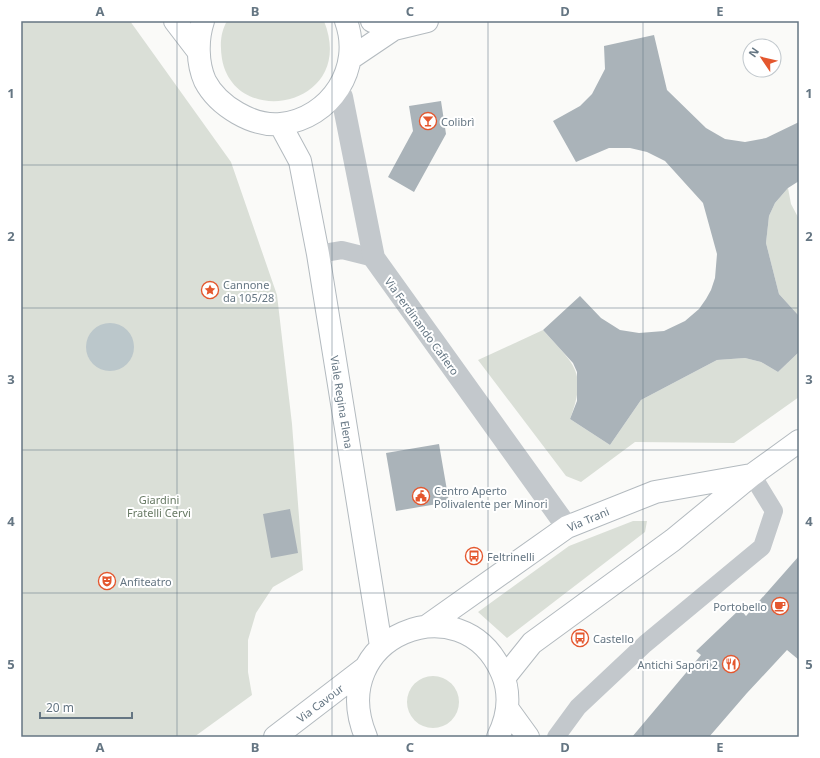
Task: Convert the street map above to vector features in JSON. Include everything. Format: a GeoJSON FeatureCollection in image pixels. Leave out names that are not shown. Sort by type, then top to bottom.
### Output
{"type":"FeatureCollection","features":[{"type":"Feature","properties":{"kind":"main road"},"geometry":{"type":"LineString","coordinates":[[175,21],[198,52]]}},
{"type":"Feature","properties":{"kind":"main road"},"geometry":{"type":"LineString","coordinates":[[201,21],[198,52],[206,81],[224,104],[250,120],[280,124],[307,117],[325,105],[339,88],[347,74],[351,58],[351,33],[346,21]]}},
{"type":"Feature","properties":{"kind":"main road"},"geometry":{"type":"LineString","coordinates":[[372,21],[394,29]]}},
{"type":"Feature","properties":{"kind":"main road"},"geometry":{"type":"LineString","coordinates":[[351,58],[394,29],[427,21]]}},
{"type":"Feature","properties":{"kind":"main road","name":"Viale Regina Elena"},"geometry":{"type":"LineString","coordinates":[[299,159],[307,117]]}},
{"type":"Feature","properties":{"kind":"main road","name":"Viale Regina Elena"},"geometry":{"type":"LineString","coordinates":[[280,124],[299,159],[318,254],[381,646]]}},
{"type":"Feature","properties":{"kind":"main road","name":"Via Trani"},"geometry":{"type":"LineString","coordinates":[[504,678],[532,643],[673,540],[752,475],[799,441]]}},
{"type":"Feature","properties":{"kind":"main road","name":"Via Trani"},"geometry":{"type":"LineString","coordinates":[[427,626],[567,527],[656,492],[752,475]]}},
{"type":"Feature","properties":{"kind":"main road"},"geometry":{"type":"LineString","coordinates":[[366,737],[360,722],[357,703],[359,683],[365,668],[381,646],[398,635],[427,626],[443,627],[460,631],[475,639],[488,650],[498,663],[508,693],[503,727],[498,737]]}},
{"type":"Feature","properties":{"kind":"main road","name":"Via Cavour"},"geometry":{"type":"LineString","coordinates":[[275,737],[365,668]]}},
{"type":"Feature","properties":{"kind":"main road"},"geometry":{"type":"LineString","coordinates":[[507,708],[528,737]]}},
{"type":"Feature","properties":{"kind":"street","name":"Via Ferdinando Cafiero"},"geometry":{"type":"LineString","coordinates":[[342,97],[374,258],[567,527]]}},
{"type":"Feature","properties":{"kind":"lane"},"geometry":{"type":"LineString","coordinates":[[318,254],[342,250],[374,258]]}},
{"type":"Feature","properties":{"kind":"lane"},"geometry":{"type":"LineString","coordinates":[[556,737],[578,707],[645,644],[762,547],[774,511],[752,475]]}},
{"type":"Feature","properties":{"kind":"green space","name":"Giardini Fratelli Cervi"},"geometry":{"type":"Polygon","coordinates":[[[21,21],[130,21],[231,162],[277,295],[292,424],[303,570],[273,587],[256,613],[248,640],[248,672],[252,695],[194,737],[21,737],[21,21]]]}},
{"type":"Feature","properties":{"kind":"green space"},"geometry":{"type":"Polygon","coordinates":[[[227,21],[324,21],[330,50],[324,73],[310,89],[291,99],[269,101],[248,95],[232,82],[222,59],[221,40],[227,21]]]}},
{"type":"Feature","properties":{"kind":"green space"},"geometry":{"type":"Polygon","coordinates":[[[788,188],[791,204],[799,219],[799,316],[779,294],[766,243],[769,216],[775,203],[788,188]]]}},
{"type":"Feature","properties":{"kind":"green space"},"geometry":{"type":"Polygon","coordinates":[[[543,330],[570,361],[578,379],[578,390],[570,419],[610,445],[641,400],[717,360],[745,358],[761,362],[778,372],[799,352],[799,397],[734,443],[635,442],[581,482],[566,476],[478,360],[543,330]]]}},
{"type":"Feature","properties":{"kind":"green space"},"geometry":{"type":"Polygon","coordinates":[[[633,521],[647,521],[645,532],[507,638],[478,612],[569,546],[633,521]]]}},
{"type":"Feature","properties":{"kind":"green space"},"geometry":{"type":"Polygon","coordinates":[[[428,676],[438,676],[448,680],[455,687],[459,697],[459,707],[455,717],[448,724],[438,728],[428,728],[418,724],[411,717],[407,707],[407,697],[411,687],[418,680],[428,676]]]}},
{"type":"Feature","properties":{"kind":"shaded area"},"geometry":{"type":"Polygon","coordinates":[[[105,323],[115,323],[124,327],[130,333],[133,338],[133,356],[124,367],[115,371],[105,371],[96,367],[90,361],[86,352],[86,342],[90,333],[96,327],[105,323]]]}},
{"type":"Feature","properties":{"kind":"building"},"geometry":{"type":"Polygon","coordinates":[[[654,35],[667,90],[706,128],[725,139],[745,142],[766,138],[799,122],[799,181],[788,188],[775,203],[769,216],[766,243],[779,294],[799,316],[799,352],[778,372],[761,362],[745,358],[717,360],[641,400],[610,445],[570,419],[577,401],[577,372],[573,363],[543,330],[580,296],[601,318],[620,330],[639,333],[664,331],[685,321],[699,309],[706,299],[715,278],[717,254],[703,203],[665,161],[647,152],[630,148],[609,148],[576,162],[553,121],[580,106],[592,94],[605,69],[604,46],[654,35]]]}},
{"type":"Feature","properties":{"kind":"building"},"geometry":{"type":"Polygon","coordinates":[[[441,101],[446,134],[414,192],[388,177],[413,131],[409,106],[441,101]]]}},
{"type":"Feature","properties":{"kind":"building"},"geometry":{"type":"Polygon","coordinates":[[[439,444],[449,502],[396,511],[386,453],[439,444]]]}},
{"type":"Feature","properties":{"kind":"building"},"geometry":{"type":"Polygon","coordinates":[[[290,509],[298,553],[271,558],[263,514],[290,509]]]}},
{"type":"Feature","properties":{"kind":"building"},"geometry":{"type":"Polygon","coordinates":[[[799,556],[799,660],[787,650],[709,737],[632,737],[701,655],[696,651],[740,609],[746,616],[799,556]]]}},
{"type":"Feature","properties":{"kind":"place","name":"Colibrì"},"geometry":{"type":"Point","coordinates":[428,121]}},
{"type":"Feature","properties":{"kind":"place","name":"Cannone da 105/28"},"geometry":{"type":"Point","coordinates":[210,290]}},
{"type":"Feature","properties":{"kind":"place","name":"Centro Aperto Polivalente per Minori"},"geometry":{"type":"Point","coordinates":[421,496]}},
{"type":"Feature","properties":{"kind":"place","name":"Feltrinelli"},"geometry":{"type":"Point","coordinates":[474,556]}},
{"type":"Feature","properties":{"kind":"place","name":"Anfiteatro"},"geometry":{"type":"Point","coordinates":[107,581]}},
{"type":"Feature","properties":{"kind":"place","name":"Portobello"},"geometry":{"type":"Point","coordinates":[780,606]}},
{"type":"Feature","properties":{"kind":"place","name":"Castello"},"geometry":{"type":"Point","coordinates":[580,638]}},
{"type":"Feature","properties":{"kind":"place","name":"Antichi Sapori 2"},"geometry":{"type":"Point","coordinates":[731,664]}}]}
